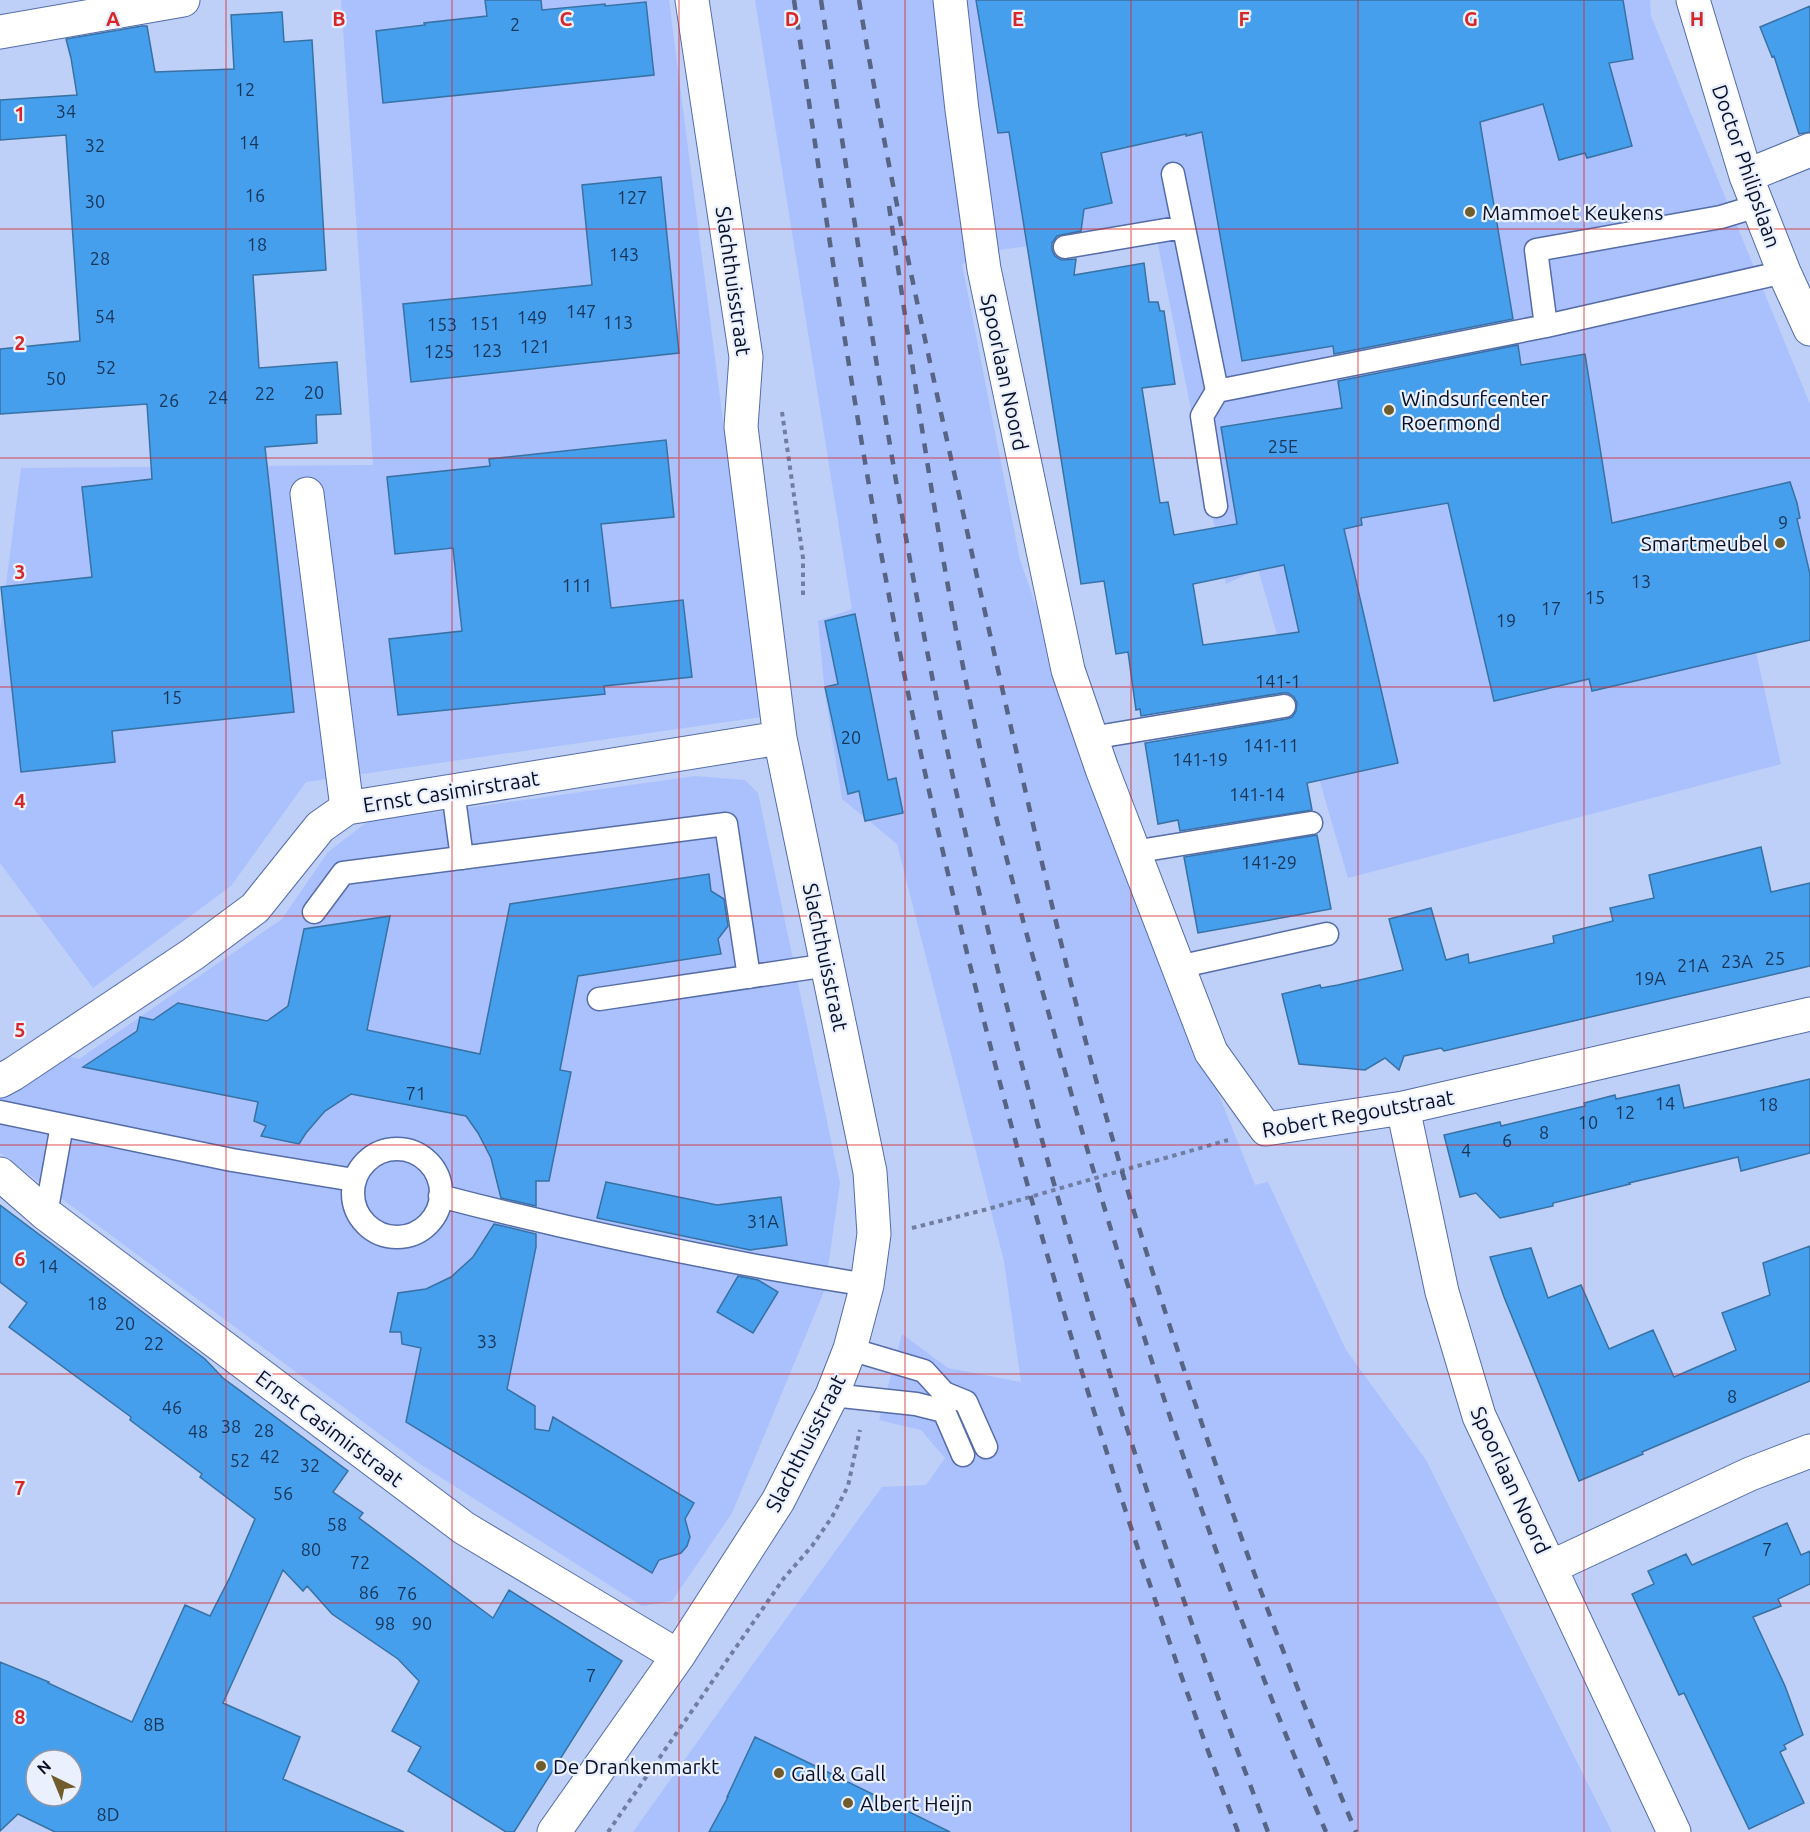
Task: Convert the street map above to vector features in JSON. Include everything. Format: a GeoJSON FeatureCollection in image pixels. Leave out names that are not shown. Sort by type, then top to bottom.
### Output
{"type":"FeatureCollection","features":[{"type":"Feature","properties":{"kind":"street"},"geometry":{"type":"LineString","coordinates":[[0,32],[183,0]]}},
{"type":"Feature","properties":{"kind":"street","name":"Slachthuisstraat"},"geometry":{"type":"LineString","coordinates":[[554,1832],[678,1656],[778,1501],[832,1395],[850,1349],[867,1285],[874,1234],[870,1172],[780,738],[741,427],[746,357],[692,0]]}},
{"type":"Feature","properties":{"kind":"street","name":"Spoorlaan Noord"},"geometry":{"type":"LineString","coordinates":[[950,0],[962,110],[984,269],[1068,670],[1133,852],[1211,1052],[1266,1129]]}},
{"type":"Feature","properties":{"kind":"street","name":"Doctor Philipslaan"},"geometry":{"type":"LineString","coordinates":[[1693,0],[1751,191],[1810,329]]}},
{"type":"Feature","properties":{"kind":"street"},"geometry":{"type":"LineString","coordinates":[[1751,191],[1810,150]]}},
{"type":"Feature","properties":{"kind":"street"},"geometry":{"type":"LineString","coordinates":[[307,494],[347,808]]}},
{"type":"Feature","properties":{"kind":"street","name":"Ernst Casimirstraat"},"geometry":{"type":"LineString","coordinates":[[0,1081],[193,954],[255,908],[320,827],[347,808],[780,738]]}},
{"type":"Feature","properties":{"kind":"street","name":"Robert Regoutstraat"},"geometry":{"type":"LineString","coordinates":[[1266,1129],[1403,1108],[1810,1014]]}},
{"type":"Feature","properties":{"kind":"street","name":"Spoorlaan Noord"},"geometry":{"type":"LineString","coordinates":[[1403,1108],[1442,1292],[1479,1416],[1674,1832]]}},
{"type":"Feature","properties":{"kind":"street","name":"Ernst Casimirstraat"},"geometry":{"type":"LineString","coordinates":[[0,1174],[46,1214],[464,1528],[678,1656]]}},
{"type":"Feature","properties":{"kind":"street"},"geometry":{"type":"LineString","coordinates":[[1551,1567],[1750,1474],[1810,1451]]}},
{"type":"Feature","properties":{"kind":"lane"},"geometry":{"type":"LineString","coordinates":[[1173,174],[1217,391],[1202,416],[1216,506]]}},
{"type":"Feature","properties":{"kind":"lane"},"geometry":{"type":"LineString","coordinates":[[1545,326],[1536,250],[1721,218],[1751,191]]}},
{"type":"Feature","properties":{"kind":"lane"},"geometry":{"type":"LineString","coordinates":[[1065,247],[1184,227]]}},
{"type":"Feature","properties":{"kind":"lane"},"geometry":{"type":"LineString","coordinates":[[1217,391],[1545,326],[1784,272]]}},
{"type":"Feature","properties":{"kind":"lane"},"geometry":{"type":"LineString","coordinates":[[1091,738],[1284,706]]}},
{"type":"Feature","properties":{"kind":"lane"},"geometry":{"type":"LineString","coordinates":[[453,791],[462,858]]}},
{"type":"Feature","properties":{"kind":"lane"},"geometry":{"type":"LineString","coordinates":[[1133,852],[1311,823]]}},
{"type":"Feature","properties":{"kind":"lane"},"geometry":{"type":"LineString","coordinates":[[314,912],[343,873],[726,824],[750,976]]}},
{"type":"Feature","properties":{"kind":"lane"},"geometry":{"type":"LineString","coordinates":[[1178,967],[1327,934]]}},
{"type":"Feature","properties":{"kind":"lane"},"geometry":{"type":"LineString","coordinates":[[599,999],[828,965]]}},
{"type":"Feature","properties":{"kind":"lane"},"geometry":{"type":"LineString","coordinates":[[0,1113],[232,1160],[354,1180]]}},
{"type":"Feature","properties":{"kind":"lane"},"geometry":{"type":"LineString","coordinates":[[46,1214],[62,1125]]}},
{"type":"Feature","properties":{"kind":"lane"},"geometry":{"type":"LineString","coordinates":[[385,1150],[413,1151],[426,1159],[435,1171],[440,1184],[436,1213],[427,1225],[415,1233],[401,1237],[386,1236],[373,1230],[362,1221],[355,1209],[352,1194],[354,1180],[361,1167],[371,1156],[385,1150]]}},
{"type":"Feature","properties":{"kind":"lane"},"geometry":{"type":"LineString","coordinates":[[440,1196],[556,1226],[867,1285]]}},
{"type":"Feature","properties":{"kind":"lane"},"geometry":{"type":"LineString","coordinates":[[850,1349],[924,1371],[944,1393],[966,1402],[986,1447]]}},
{"type":"Feature","properties":{"kind":"lane"},"geometry":{"type":"LineString","coordinates":[[832,1395],[916,1404],[944,1411],[963,1455]]}},
{"type":"Feature","properties":{"kind":"path","name":"Robert Regoutstraat"},"geometry":{"type":"LineString","coordinates":[[911,1228],[988,1209],[1266,1129]]}},
{"type":"Feature","properties":{"kind":"shaded area"},"geometry":{"type":"Polygon","coordinates":[[[341,0],[669,0],[761,717],[306,782],[231,886],[93,988],[0,863],[0,631],[21,468],[373,465],[341,0]]]}},
{"type":"Feature","properties":{"kind":"shaded area"},"geometry":{"type":"Polygon","coordinates":[[[755,0],[1650,0],[1651,16],[1810,404],[1810,615],[1753,639],[1781,764],[1348,878],[1258,569],[1226,584],[1155,230],[999,250],[962,264],[1020,560],[1129,871],[1255,1185],[1268,1182],[1346,1350],[1426,1460],[1612,1832],[633,1832],[882,1487],[926,1485],[945,1458],[921,1430],[879,1420],[902,1334],[948,1368],[1021,1382],[1004,1261],[897,844],[842,799],[825,694],[818,621],[852,609],[755,0]]]}},
{"type":"Feature","properties":{"kind":"shaded area"},"geometry":{"type":"Polygon","coordinates":[[[695,776],[745,780],[758,793],[840,1183],[825,1289],[732,1513],[672,1601],[642,1606],[420,1464],[0,1153],[0,1100],[1,1094],[63,1055],[79,1059],[282,919],[328,852],[367,822],[695,776]]]}},
{"type":"Feature","properties":{"kind":"building"},"geometry":{"type":"Polygon","coordinates":[[[485,0],[541,0],[542,10],[646,2],[654,75],[383,103],[376,31],[487,16],[485,0]]]}},
{"type":"Feature","properties":{"kind":"building"},"geometry":{"type":"Polygon","coordinates":[[[976,0],[1623,0],[1633,59],[1609,63],[1632,146],[1587,158],[1585,153],[1559,160],[1543,104],[1480,122],[1513,319],[1334,354],[1333,346],[1242,361],[1202,132],[1101,153],[1112,203],[1084,209],[1081,231],[1057,236],[1052,243],[1052,250],[1061,260],[1076,259],[1074,275],[1144,263],[1149,302],[1158,302],[1160,311],[1164,311],[1175,384],[1142,388],[1160,503],[1168,502],[1174,535],[1237,524],[1221,427],[1342,408],[1338,381],[1518,345],[1521,365],[1585,354],[1612,523],[1790,482],[1797,503],[1800,518],[1797,519],[1810,574],[1810,640],[1592,691],[1589,679],[1494,701],[1448,503],[1361,518],[1362,525],[1344,529],[1398,763],[1307,783],[1312,810],[1180,831],[1178,820],[1158,824],[1145,743],[1286,719],[1292,717],[1297,703],[1288,693],[1282,693],[1141,716],[1140,709],[1136,710],[1128,652],[1116,654],[1104,581],[1081,584],[1009,132],[998,133],[976,0]],[[1284,565],[1193,584],[1203,645],[1299,632],[1284,565]]]}},
{"type":"Feature","properties":{"kind":"building"},"geometry":{"type":"Polygon","coordinates":[[[1810,6],[1810,132],[1799,134],[1774,56],[1772,57],[1760,27],[1810,6]]]}},
{"type":"Feature","properties":{"kind":"building"},"geometry":{"type":"Polygon","coordinates":[[[282,12],[284,42],[312,40],[326,270],[253,275],[259,368],[337,362],[341,414],[316,415],[317,443],[265,447],[294,712],[112,731],[115,762],[21,772],[1,587],[92,577],[82,487],[152,479],[147,404],[0,414],[0,349],[80,341],[66,135],[0,140],[0,100],[77,95],[66,39],[142,26],[147,26],[155,72],[234,69],[231,15],[282,12]]]}},
{"type":"Feature","properties":{"kind":"building"},"geometry":{"type":"Polygon","coordinates":[[[661,177],[679,353],[411,382],[403,304],[592,285],[582,185],[661,177]]]}},
{"type":"Feature","properties":{"kind":"building"},"geometry":{"type":"Polygon","coordinates":[[[666,440],[674,517],[601,524],[611,608],[683,600],[692,677],[604,686],[605,694],[398,715],[389,639],[462,631],[453,548],[395,554],[387,477],[490,466],[489,459],[666,440]]]}},
{"type":"Feature","properties":{"kind":"building"},"geometry":{"type":"Polygon","coordinates":[[[855,614],[888,780],[896,778],[903,813],[865,821],[859,791],[848,794],[825,687],[838,684],[825,621],[855,614]]]}},
{"type":"Feature","properties":{"kind":"building"},"geometry":{"type":"Polygon","coordinates":[[[1317,835],[1331,909],[1198,933],[1184,857],[1317,835]]]}},
{"type":"Feature","properties":{"kind":"building"},"geometry":{"type":"Polygon","coordinates":[[[1761,847],[1771,892],[1810,883],[1810,966],[1444,1051],[1441,1048],[1404,1056],[1399,1070],[1385,1058],[1365,1070],[1299,1064],[1282,994],[1320,985],[1321,988],[1338,985],[1403,970],[1389,919],[1431,908],[1446,960],[1468,954],[1469,963],[1554,943],[1553,936],[1613,921],[1610,908],[1654,898],[1649,875],[1761,847]]]}},
{"type":"Feature","properties":{"kind":"building"},"geometry":{"type":"Polygon","coordinates":[[[709,874],[711,891],[724,899],[728,926],[718,939],[721,954],[578,976],[560,1070],[571,1072],[549,1181],[536,1181],[536,1206],[501,1198],[491,1158],[466,1116],[351,1094],[325,1111],[299,1144],[261,1136],[266,1126],[254,1121],[258,1102],[83,1067],[137,1031],[140,1017],[153,1020],[178,1003],[267,1021],[288,1006],[304,929],[390,916],[367,1030],[480,1054],[510,904],[709,874]]]}},
{"type":"Feature","properties":{"kind":"building"},"geometry":{"type":"Polygon","coordinates":[[[1810,1079],[1810,1153],[1741,1171],[1738,1157],[1629,1183],[1553,1203],[1553,1206],[1500,1218],[1476,1193],[1460,1197],[1444,1135],[1500,1122],[1501,1126],[1585,1106],[1584,1103],[1615,1095],[1616,1099],[1679,1085],[1684,1108],[1810,1079]]]}},
{"type":"Feature","properties":{"kind":"building"},"geometry":{"type":"Polygon","coordinates":[[[606,1182],[717,1205],[781,1197],[787,1245],[750,1250],[597,1218],[606,1182]]]}},
{"type":"Feature","properties":{"kind":"building"},"geometry":{"type":"Polygon","coordinates":[[[0,1205],[205,1359],[223,1378],[348,1471],[333,1492],[363,1513],[359,1518],[493,1618],[509,1590],[622,1661],[514,1832],[506,1832],[408,1771],[421,1747],[392,1731],[419,1681],[398,1659],[332,1614],[307,1586],[303,1591],[283,1570],[223,1703],[300,1737],[283,1779],[404,1832],[55,1832],[18,1814],[0,1831],[0,1662],[49,1682],[132,1722],[185,1605],[210,1616],[255,1519],[200,1477],[202,1474],[130,1420],[131,1417],[9,1327],[27,1303],[0,1282],[0,1205]]]}},
{"type":"Feature","properties":{"kind":"building"},"geometry":{"type":"Polygon","coordinates":[[[494,1224],[536,1234],[536,1247],[507,1389],[535,1406],[535,1429],[549,1431],[553,1417],[694,1503],[685,1519],[690,1537],[687,1546],[681,1553],[659,1560],[652,1573],[406,1422],[421,1348],[402,1344],[401,1332],[390,1332],[398,1293],[426,1289],[451,1277],[473,1257],[494,1224]]]}},
{"type":"Feature","properties":{"kind":"building"},"geometry":{"type":"Polygon","coordinates":[[[1810,1246],[1810,1381],[1579,1481],[1490,1257],[1531,1248],[1548,1298],[1581,1285],[1609,1349],[1653,1330],[1674,1377],[1736,1350],[1722,1313],[1770,1295],[1763,1263],[1810,1246]]]}},
{"type":"Feature","properties":{"kind":"building"},"geometry":{"type":"Polygon","coordinates":[[[738,1276],[758,1280],[778,1292],[753,1333],[717,1312],[738,1276]]]}},
{"type":"Feature","properties":{"kind":"building"},"geometry":{"type":"Polygon","coordinates":[[[1787,1523],[1801,1555],[1810,1551],[1810,1584],[1778,1599],[1781,1606],[1753,1617],[1785,1686],[1803,1735],[1784,1745],[1786,1749],[1780,1752],[1804,1803],[1749,1829],[1684,1693],[1679,1695],[1632,1594],[1654,1584],[1648,1571],[1686,1554],[1692,1565],[1787,1523]]]}},
{"type":"Feature","properties":{"kind":"building"},"geometry":{"type":"Polygon","coordinates":[[[755,1737],[950,1832],[709,1832],[728,1797],[755,1737]]]}},
{"type":"Feature","properties":{"kind":"railway"},"geometry":{"type":"LineString","coordinates":[[794,0],[839,299],[889,598],[930,795],[961,927],[1029,1189],[1066,1319],[1147,1577],[1238,1832]]}},
{"type":"Feature","properties":{"kind":"railway"},"geometry":{"type":"LineString","coordinates":[[821,0],[898,493],[955,786],[986,919],[1054,1184],[1132,1445],[1220,1704],[1268,1832]]}},
{"type":"Feature","properties":{"kind":"railway"},"geometry":{"type":"LineString","coordinates":[[859,0],[900,222],[980,590],[1042,864],[1094,1073],[1120,1166],[1177,1349],[1249,1560],[1356,1832]]}},
{"type":"Feature","properties":{"kind":"railway"},"geometry":{"type":"LineString","coordinates":[[889,206],[932,491],[957,634],[986,775],[1017,898],[1101,1196],[1188,1471],[1254,1653],[1326,1832]]}},
{"type":"Feature","properties":{"kind":"place","name":"Mammoet Keukens"},"geometry":{"type":"Point","coordinates":[1470,212]}},
{"type":"Feature","properties":{"kind":"place","name":"Windsurfcenter Roermond"},"geometry":{"type":"Point","coordinates":[1389,410]}},
{"type":"Feature","properties":{"kind":"place","name":"Smartmeubel"},"geometry":{"type":"Point","coordinates":[1780,543]}},
{"type":"Feature","properties":{"kind":"place","name":"De Drankenmarkt"},"geometry":{"type":"Point","coordinates":[541,1766]}},
{"type":"Feature","properties":{"kind":"place","name":"Gall & Gall"},"geometry":{"type":"Point","coordinates":[779,1773]}},
{"type":"Feature","properties":{"kind":"place","name":"Albert Heijn"},"geometry":{"type":"Point","coordinates":[848,1803]}}]}
